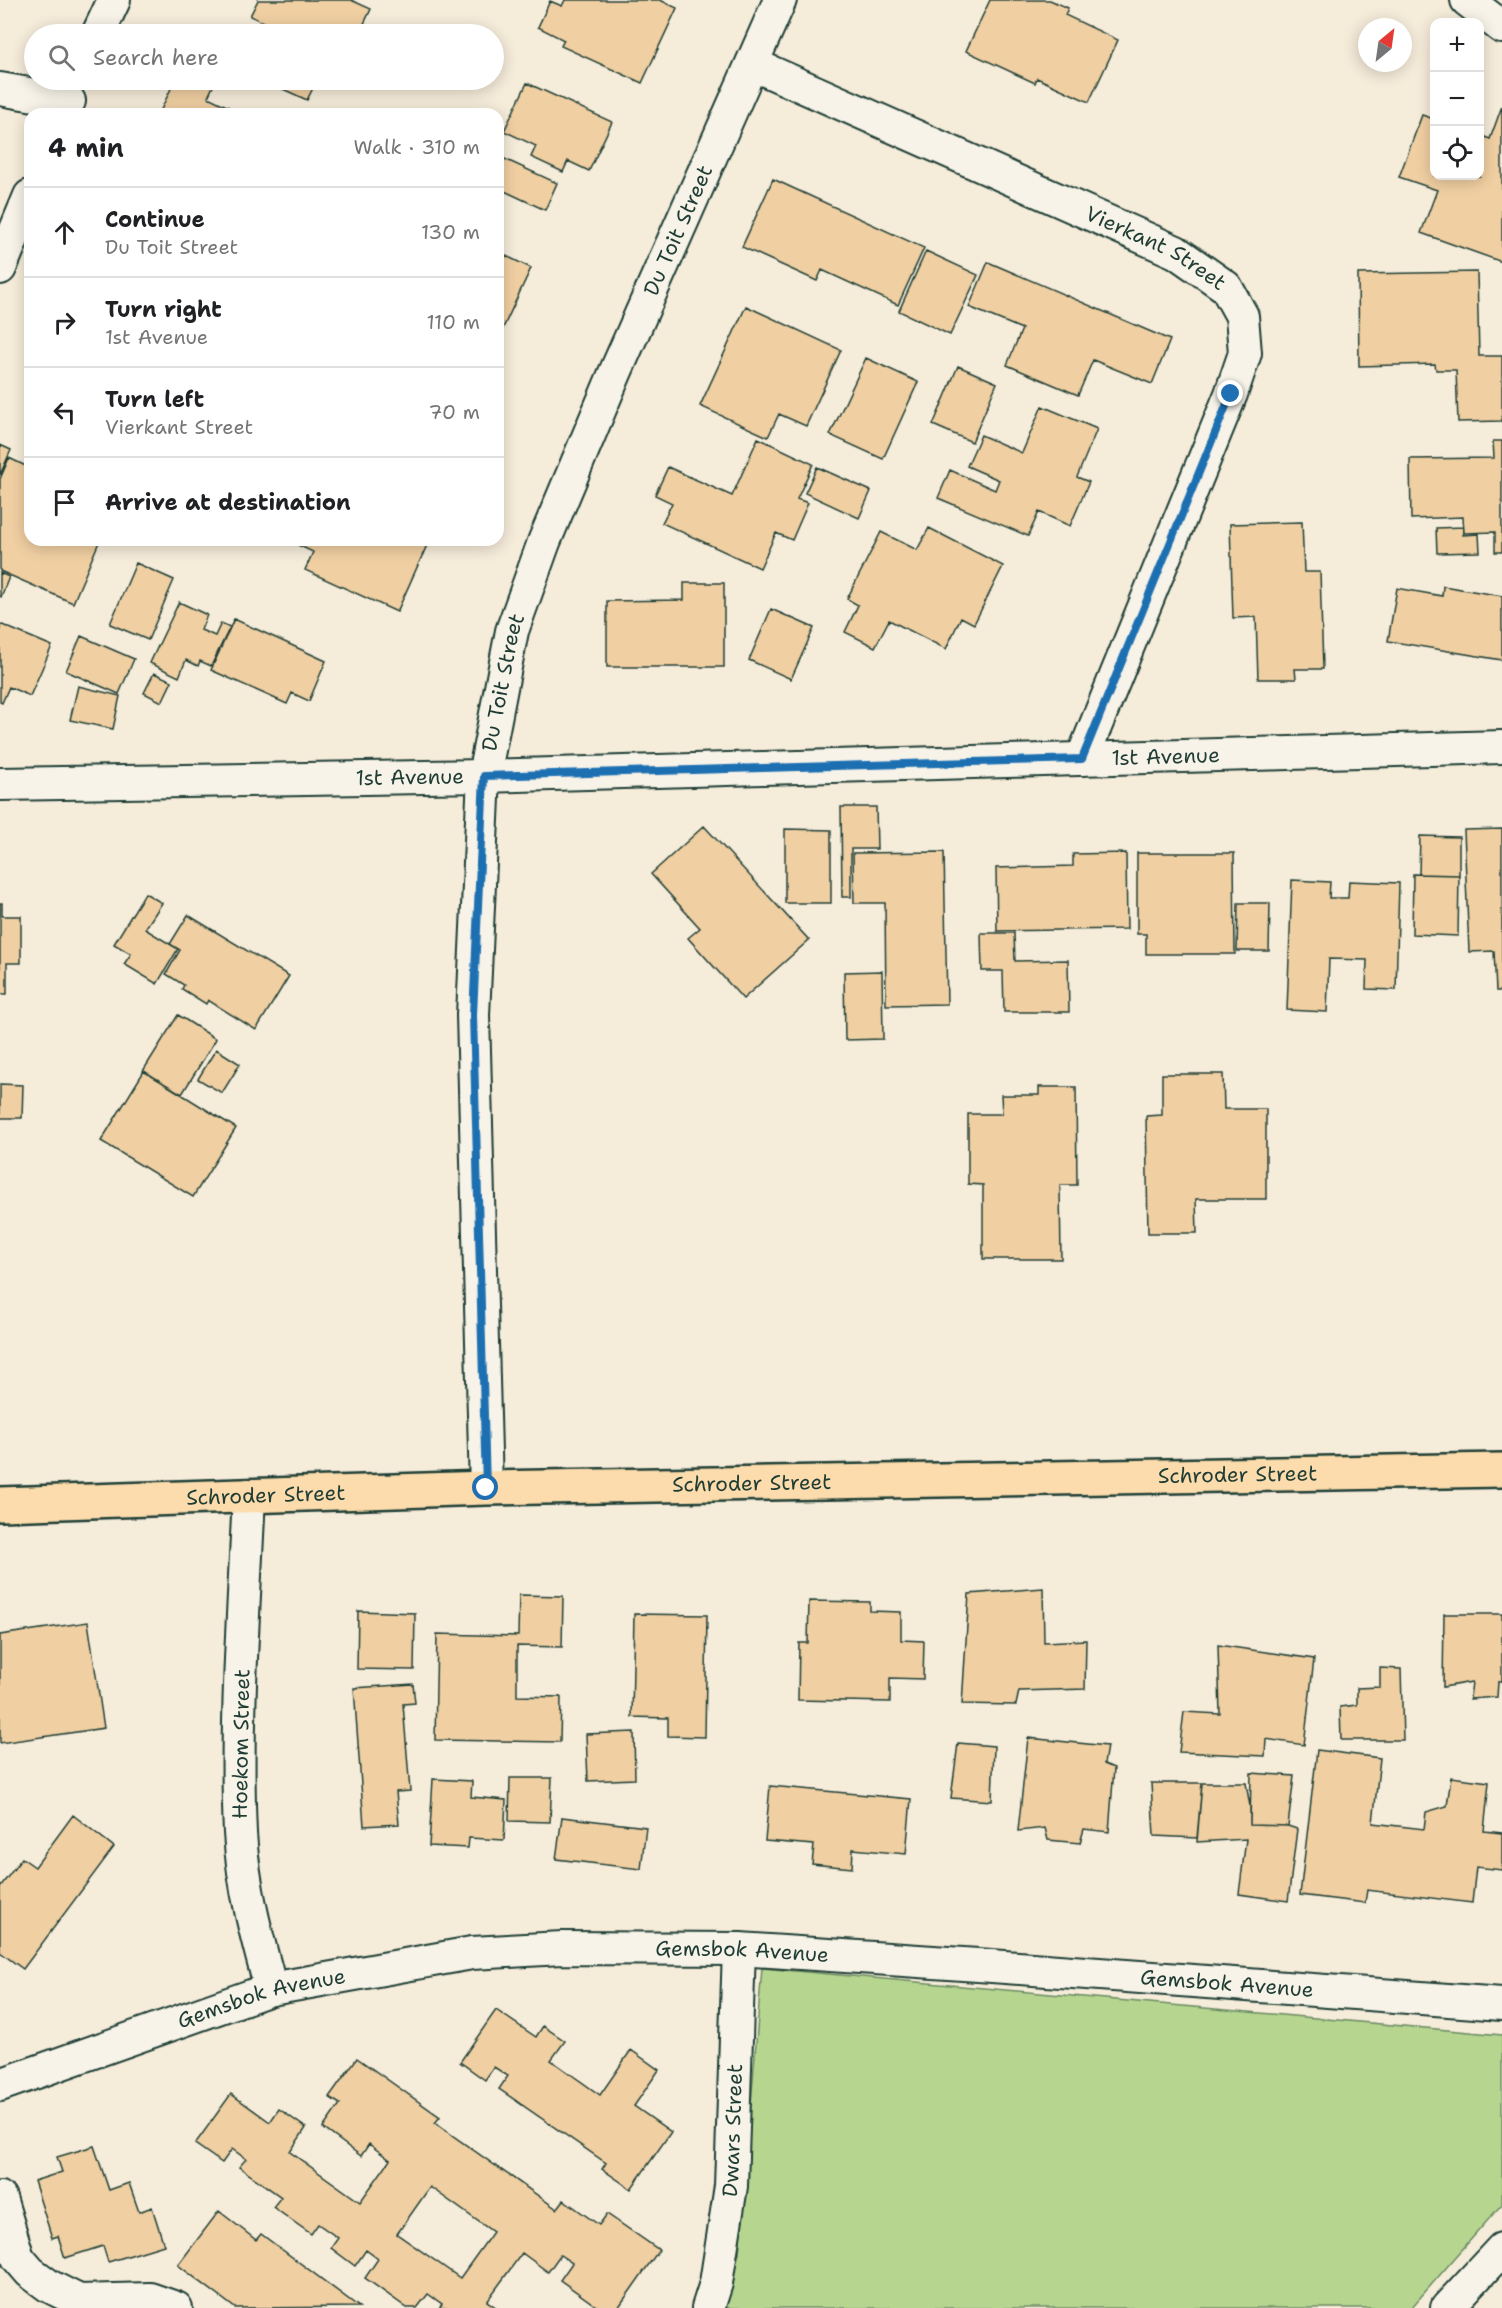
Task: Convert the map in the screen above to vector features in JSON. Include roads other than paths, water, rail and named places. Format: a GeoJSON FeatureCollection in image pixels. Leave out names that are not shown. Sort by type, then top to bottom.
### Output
{"type":"FeatureCollection","features":[{"type":"Feature","properties":{"kind":"highway","name":"Schroder Street"},"geometry":{"type":"LineString","coordinates":[[0,1504],[486,1488],[1502,1470]]}},
{"type":"Feature","properties":{"kind":"street"},"geometry":{"type":"LineString","coordinates":[[103,24],[114,0]]}},
{"type":"Feature","properties":{"kind":"street","name":"Du Toit Street"},"geometry":{"type":"LineString","coordinates":[[486,1488],[473,1015],[484,776],[512,631],[543,542],[780,0]]}},
{"type":"Feature","properties":{"kind":"street"},"geometry":{"type":"LineString","coordinates":[[1467,0],[1502,27]]}},
{"type":"Feature","properties":{"kind":"street","name":"Vierkant Street"},"geometry":{"type":"LineString","coordinates":[[752,64],[1176,252],[1226,287],[1242,316],[1245,353],[1231,394],[1082,759]]}},
{"type":"Feature","properties":{"kind":"street"},"geometry":{"type":"LineString","coordinates":[[0,89],[71,98]]}},
{"type":"Feature","properties":{"kind":"street"},"geometry":{"type":"LineString","coordinates":[[0,268],[24,210]]}},
{"type":"Feature","properties":{"kind":"street","name":"1st Avenue"},"geometry":{"type":"LineString","coordinates":[[0,784],[484,776],[1502,747]]}},
{"type":"Feature","properties":{"kind":"street","name":"Hoekom Street"},"geometry":{"type":"LineString","coordinates":[[249,1495],[240,1717],[240,1834],[250,1911],[271,1989]]}},
{"type":"Feature","properties":{"kind":"street","name":"Gemsbok Avenue"},"geometry":{"type":"LineString","coordinates":[[0,2085],[271,1989],[472,1953],[561,1948],[740,1949],[1502,2004]]}},
{"type":"Feature","properties":{"kind":"street","name":"Dwars Street"},"geometry":{"type":"LineString","coordinates":[[708,2308],[716,2283],[731,2186],[740,1949]]}},
{"type":"Feature","properties":{"kind":"street"},"geometry":{"type":"LineString","coordinates":[[0,2198],[18,2258],[30,2272],[49,2286],[79,2301],[150,2299],[176,2308]]}},
{"type":"Feature","properties":{"kind":"street"},"geometry":{"type":"LineString","coordinates":[[1447,2308],[1502,2249]]}}]}
